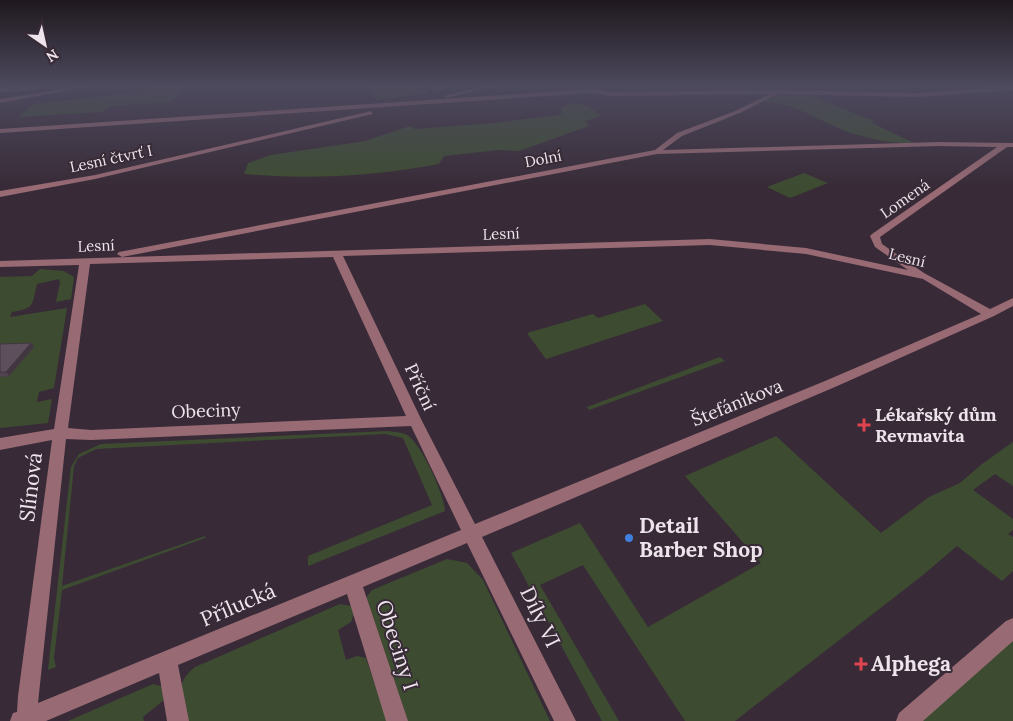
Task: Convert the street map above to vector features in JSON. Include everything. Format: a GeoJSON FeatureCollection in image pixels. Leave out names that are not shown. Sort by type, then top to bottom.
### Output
{"type":"FeatureCollection","features":[{"type":"Feature","properties":{"kind":"street"},"geometry":{"type":"LineString","coordinates":[[0,131],[181,120]]}},
{"type":"Feature","properties":{"kind":"street","name":"Lesní čtvrť I"},"geometry":{"type":"LineString","coordinates":[[0,194],[103,175],[343,120]]}},
{"type":"Feature","properties":{"kind":"street"},"geometry":{"type":"LineString","coordinates":[[657,152],[672,137],[713,120]]}},
{"type":"Feature","properties":{"kind":"street","name":"Dolní"},"geometry":{"type":"LineString","coordinates":[[85,261],[657,152],[939,144],[1009,145]]}},
{"type":"Feature","properties":{"kind":"street","name":"Lomená"},"geometry":{"type":"LineString","coordinates":[[926,277],[878,245],[875,236],[1009,145]]}},
{"type":"Feature","properties":{"kind":"street","name":"Lesní"},"geometry":{"type":"LineString","coordinates":[[0,264],[710,242],[806,251],[926,277],[990,314]]}},
{"type":"Feature","properties":{"kind":"street","name":"Příční"},"geometry":{"type":"LineString","coordinates":[[337,255],[472,534]]}},
{"type":"Feature","properties":{"kind":"street","name":"Slínová"},"geometry":{"type":"LineString","coordinates":[[24,720],[60,433],[85,261]]}},
{"type":"Feature","properties":{"kind":"street","name":"Štefánikova"},"geometry":{"type":"LineString","coordinates":[[472,534],[580,487],[830,384],[990,314],[1013,301]]}},
{"type":"Feature","properties":{"kind":"street","name":"Obeciny"},"geometry":{"type":"LineString","coordinates":[[3,444],[60,433],[91,435],[416,421]]}},
{"type":"Feature","properties":{"kind":"street","name":"Přílucká"},"geometry":{"type":"LineString","coordinates":[[24,720],[472,534]]}},
{"type":"Feature","properties":{"kind":"street","name":"Díly VI"},"geometry":{"type":"LineString","coordinates":[[472,534],[565,721]]}},
{"type":"Feature","properties":{"kind":"street","name":"Obeciny I"},"geometry":{"type":"LineString","coordinates":[[353,583],[397,721]]}},
{"type":"Feature","properties":{"kind":"street"},"geometry":{"type":"LineString","coordinates":[[907,721],[1013,628]]}},
{"type":"Feature","properties":{"kind":"street"},"geometry":{"type":"LineString","coordinates":[[167,660],[178,721]]}},
{"type":"Feature","properties":{"kind":"green space"},"geometry":{"type":"Polygon","coordinates":[[[521,120],[590,120],[585,121],[589,126],[519,151],[498,150],[444,156],[439,164],[415,168],[318,177],[244,174],[248,163],[271,155],[365,141],[410,126],[415,129],[521,120]]]}},
{"type":"Feature","properties":{"kind":"green space"},"geometry":{"type":"Polygon","coordinates":[[[820,120],[871,120],[875,121],[870,122],[916,144],[890,142],[848,132],[820,120]]]}},
{"type":"Feature","properties":{"kind":"green space"},"geometry":{"type":"Polygon","coordinates":[[[804,173],[828,183],[790,198],[767,187],[804,173]]]}},
{"type":"Feature","properties":{"kind":"green space"},"geometry":{"type":"Polygon","coordinates":[[[40,269],[64,271],[74,277],[71,299],[56,302],[60,283],[59,279],[37,284],[33,301],[29,307],[12,312],[10,317],[67,308],[54,388],[39,392],[37,402],[52,399],[48,423],[0,428],[0,377],[9,376],[0,349],[0,277],[32,276],[40,269]]]}},
{"type":"Feature","properties":{"kind":"green space"},"geometry":{"type":"Polygon","coordinates":[[[645,304],[663,321],[546,359],[527,333],[593,314],[598,318],[645,304]]]}},
{"type":"Feature","properties":{"kind":"green space"},"geometry":{"type":"Polygon","coordinates":[[[720,357],[725,361],[589,410],[587,407],[720,357]]]}},
{"type":"Feature","properties":{"kind":"green space"},"geometry":{"type":"Polygon","coordinates":[[[388,431],[407,435],[419,448],[441,493],[445,511],[308,566],[308,556],[432,505],[403,438],[385,434],[96,449],[78,458],[74,466],[62,586],[205,536],[205,538],[62,590],[54,658],[56,667],[48,670],[71,467],[79,454],[101,444],[388,431]]]}},
{"type":"Feature","properties":{"kind":"green space"},"geometry":{"type":"Polygon","coordinates":[[[776,436],[881,533],[929,497],[960,483],[982,464],[1013,442],[1013,486],[995,474],[973,490],[1013,519],[1013,530],[1008,534],[1013,537],[1013,571],[1002,581],[957,546],[923,575],[735,721],[685,721],[583,565],[540,585],[619,721],[602,721],[511,553],[580,523],[648,627],[761,563],[685,476],[776,436]]]}},
{"type":"Feature","properties":{"kind":"green space"},"geometry":{"type":"Polygon","coordinates":[[[447,559],[467,563],[483,580],[550,721],[403,721],[364,600],[372,590],[447,559]]]}},
{"type":"Feature","properties":{"kind":"green space"},"geometry":{"type":"Polygon","coordinates":[[[340,604],[351,606],[354,613],[351,622],[338,630],[346,660],[357,656],[366,658],[387,721],[187,721],[181,685],[188,673],[195,667],[340,604]]]}},
{"type":"Feature","properties":{"kind":"green space"},"geometry":{"type":"Polygon","coordinates":[[[1013,631],[1013,721],[908,721],[1013,631]]]}},
{"type":"Feature","properties":{"kind":"green space"},"geometry":{"type":"Polygon","coordinates":[[[153,684],[164,687],[165,699],[143,717],[144,721],[68,721],[153,684]]]}},
{"type":"Feature","properties":{"kind":"building"},"geometry":{"type":"Polygon","coordinates":[[[31,343],[6,372],[0,372],[0,344],[31,343]]]}},
{"type":"Feature","properties":{"kind":"place","name":"Lékařský dům Revmavita"},"geometry":{"type":"Point","coordinates":[864,425]}},
{"type":"Feature","properties":{"kind":"place","name":"Detail Barber Shop"},"geometry":{"type":"Point","coordinates":[629,538]}},
{"type":"Feature","properties":{"kind":"place","name":"Alphega"},"geometry":{"type":"Point","coordinates":[861,664]}}]}
